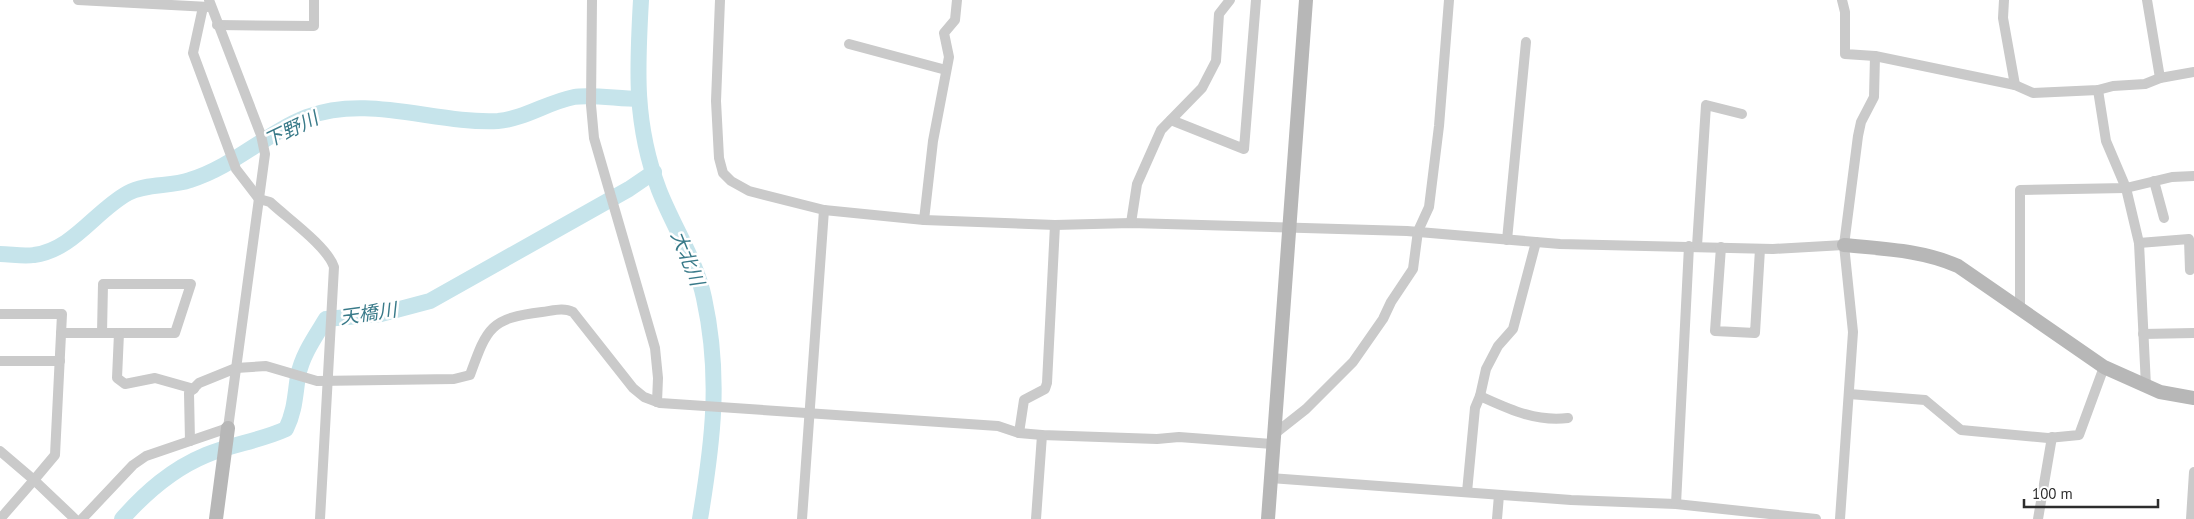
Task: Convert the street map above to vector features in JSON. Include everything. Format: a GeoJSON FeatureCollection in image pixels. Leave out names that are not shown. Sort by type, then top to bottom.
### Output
{"type":"FeatureCollection","features":[{"type":"Feature","properties":{"kind":"street"},"geometry":{"type":"LineString","coordinates":[[78,0],[208,5]]}},
{"type":"Feature","properties":{"kind":"street"},"geometry":{"type":"LineString","coordinates":[[217,25],[314,26],[314,0]]}},
{"type":"Feature","properties":{"kind":"street"},"geometry":{"type":"LineString","coordinates":[[592,0],[591,105],[594,138],[655,348],[659,402]]}},
{"type":"Feature","properties":{"kind":"street"},"geometry":{"type":"LineString","coordinates":[[720,0],[716,101],[719,158],[723,172],[731,181],[749,191],[824,210],[924,220],[1055,225],[1130,223],[1289,226],[1418,232],[1536,242],[1760,248],[1844,245],[1914,252],[1942,259],[1958,266],[2104,367],[2146,386],[2172,395],[2194,398]]}},
{"type":"Feature","properties":{"kind":"street"},"geometry":{"type":"LineString","coordinates":[[924,220],[933,141],[949,57],[944,32],[955,20],[957,0]]}},
{"type":"Feature","properties":{"kind":"street"},"geometry":{"type":"LineString","coordinates":[[1130,223],[1137,184],[1161,130],[1202,88],[1216,61],[1219,14],[1230,0]]}},
{"type":"Feature","properties":{"kind":"street"},"geometry":{"type":"LineString","coordinates":[[1171,120],[1244,149],[1256,0]]}},
{"type":"Feature","properties":{"kind":"street"},"geometry":{"type":"LineString","coordinates":[[1268,519],[1304,0]]}},
{"type":"Feature","properties":{"kind":"street"},"geometry":{"type":"LineString","coordinates":[[190,441],[189,393],[199,384],[236,368],[266,366],[318,381],[328,382],[454,379],[470,376],[480,346],[498,323],[513,316],[568,310],[582,324],[633,388],[644,397],[659,402],[998,426],[1019,433],[1042,435],[1157,439],[1179,437],[1273,439],[1306,410],[1353,362],[1383,320],[1391,302],[1413,269],[1418,232],[1429,206],[1439,126],[1449,0]]}},
{"type":"Feature","properties":{"kind":"street"},"geometry":{"type":"LineString","coordinates":[[1842,0],[1845,12],[1845,54],[1876,56],[2015,85],[2033,93],[2098,90],[2113,86],[2145,84],[2160,78],[2194,72]]}},
{"type":"Feature","properties":{"kind":"street"},"geometry":{"type":"LineString","coordinates":[[2004,0],[2003,18],[2015,85]]}},
{"type":"Feature","properties":{"kind":"street"},"geometry":{"type":"LineString","coordinates":[[2147,0],[2160,78]]}},
{"type":"Feature","properties":{"kind":"street"},"geometry":{"type":"LineString","coordinates":[[208,5],[262,143],[264,173],[216,519]]}},
{"type":"Feature","properties":{"kind":"street"},"geometry":{"type":"LineString","coordinates":[[208,5],[193,53],[236,169],[259,199],[270,202],[331,260],[334,267],[320,519]]}},
{"type":"Feature","properties":{"kind":"street"},"geometry":{"type":"LineString","coordinates":[[1507,240],[1526,42]]}},
{"type":"Feature","properties":{"kind":"street"},"geometry":{"type":"LineString","coordinates":[[849,44],[946,70]]}},
{"type":"Feature","properties":{"kind":"street"},"geometry":{"type":"LineString","coordinates":[[1840,519],[1853,332],[1844,245],[1858,136],[1861,122],[1874,97],[1876,56]]}},
{"type":"Feature","properties":{"kind":"street"},"geometry":{"type":"LineString","coordinates":[[2098,90],[2106,141],[2126,188],[2139,243],[2146,386]]}},
{"type":"Feature","properties":{"kind":"street"},"geometry":{"type":"LineString","coordinates":[[1676,504],[1693,246],[1706,105],[1742,114]]}},
{"type":"Feature","properties":{"kind":"street"},"geometry":{"type":"LineString","coordinates":[[2020,308],[2020,190],[2126,188],[2172,177],[2194,176]]}},
{"type":"Feature","properties":{"kind":"street"},"geometry":{"type":"LineString","coordinates":[[2154,181],[2164,218]]}},
{"type":"Feature","properties":{"kind":"street"},"geometry":{"type":"LineString","coordinates":[[802,519],[808,413],[824,210]]}},
{"type":"Feature","properties":{"kind":"street"},"geometry":{"type":"LineString","coordinates":[[1019,433],[1024,400],[1045,389],[1047,383],[1055,225]]}},
{"type":"Feature","properties":{"kind":"street"},"geometry":{"type":"LineString","coordinates":[[2139,243],[2189,239],[2190,270]]}},
{"type":"Feature","properties":{"kind":"street"},"geometry":{"type":"LineString","coordinates":[[1467,492],[1474,408],[1480,396],[1486,369],[1498,346],[1513,329],[1536,242]]}},
{"type":"Feature","properties":{"kind":"street"},"geometry":{"type":"LineString","coordinates":[[1721,247],[1715,331],[1755,333],[1760,248]]}},
{"type":"Feature","properties":{"kind":"street"},"geometry":{"type":"LineString","coordinates":[[61,333],[176,334],[191,284],[103,284],[102,333]]}},
{"type":"Feature","properties":{"kind":"street"},"geometry":{"type":"LineString","coordinates":[[0,314],[62,314],[55,455],[0,518]]}},
{"type":"Feature","properties":{"kind":"street"},"geometry":{"type":"LineString","coordinates":[[2143,334],[2194,333]]}},
{"type":"Feature","properties":{"kind":"street"},"geometry":{"type":"LineString","coordinates":[[119,334],[118,378],[125,384],[155,378],[194,389]]}},
{"type":"Feature","properties":{"kind":"street"},"geometry":{"type":"LineString","coordinates":[[0,361],[60,361]]}},
{"type":"Feature","properties":{"kind":"street"},"geometry":{"type":"LineString","coordinates":[[1849,394],[1926,400],[1961,430],[2052,437],[2079,435],[2104,367]]}},
{"type":"Feature","properties":{"kind":"street"},"geometry":{"type":"LineString","coordinates":[[1480,396],[1523,415],[1553,420],[1568,418]]}},
{"type":"Feature","properties":{"kind":"street"},"geometry":{"type":"LineString","coordinates":[[82,519],[133,465],[146,456],[228,428]]}},
{"type":"Feature","properties":{"kind":"street"},"geometry":{"type":"LineString","coordinates":[[1036,519],[1042,435]]}},
{"type":"Feature","properties":{"kind":"street"},"geometry":{"type":"LineString","coordinates":[[2038,519],[2052,437]]}},
{"type":"Feature","properties":{"kind":"street"},"geometry":{"type":"LineString","coordinates":[[0,451],[75,519]]}},
{"type":"Feature","properties":{"kind":"street"},"geometry":{"type":"LineString","coordinates":[[2191,519],[2194,472]]}},
{"type":"Feature","properties":{"kind":"street"},"geometry":{"type":"LineString","coordinates":[[1270,478],[1499,495],[1676,504],[1731,514],[1816,519]]}},
{"type":"Feature","properties":{"kind":"street"},"geometry":{"type":"LineString","coordinates":[[1498,519],[1499,495]]}},
{"type":"Feature","properties":{"kind":"waterway","name":"大北川"},"geometry":{"type":"LineString","coordinates":[[641,0],[638,73],[641,119],[645,142],[659,190],[696,270],[704,298],[709,327],[714,382],[713,408],[700,519]]}},
{"type":"Feature","properties":{"kind":"waterway","name":"下野川"},"geometry":{"type":"LineString","coordinates":[[0,254],[30,256],[48,252],[72,238],[128,193],[143,188],[183,182],[206,174],[235,159],[292,124],[307,117],[330,111],[354,108],[378,109],[474,121],[498,121],[508,120],[574,97],[638,99]]}},
{"type":"Feature","properties":{"kind":"waterway","name":"天橋川"},"geometry":{"type":"LineString","coordinates":[[122,519],[160,482],[182,467],[216,451],[266,437],[286,429],[293,409],[300,368],[309,346],[326,319],[381,314],[430,301],[629,189],[654,172]]}}]}
